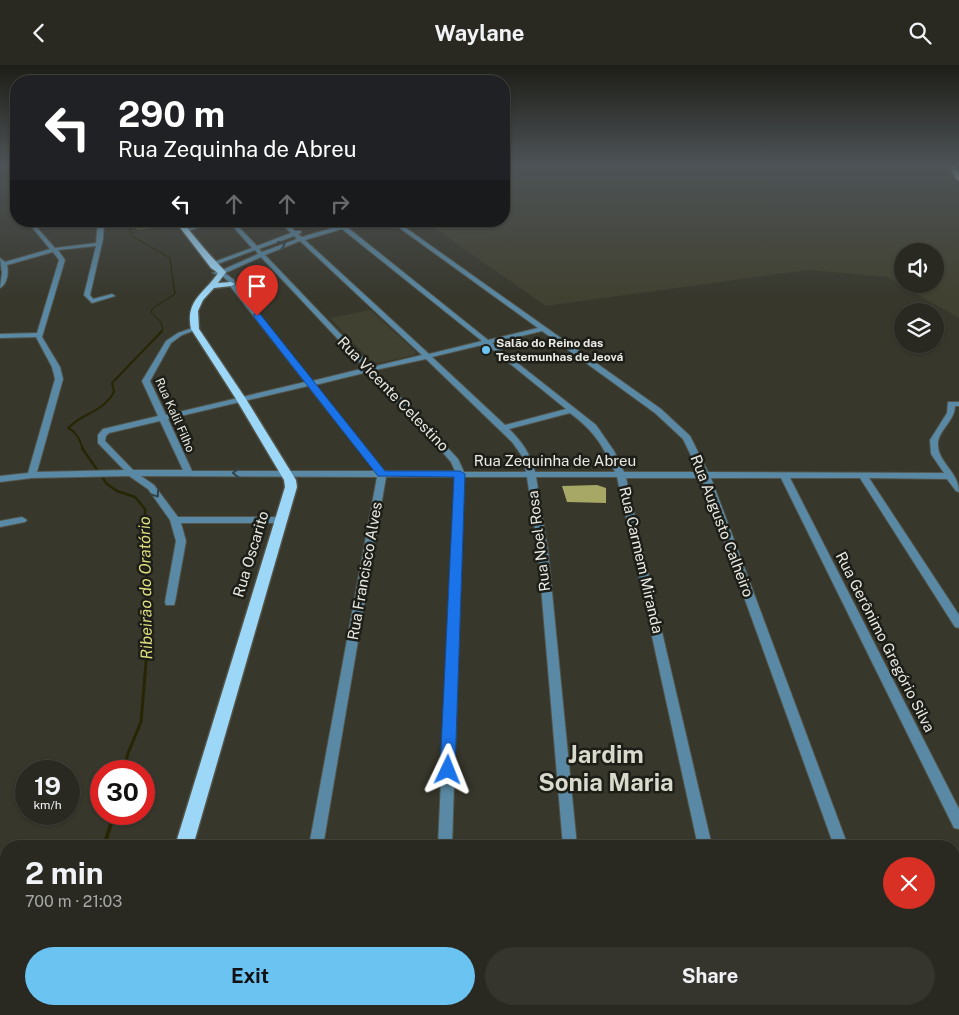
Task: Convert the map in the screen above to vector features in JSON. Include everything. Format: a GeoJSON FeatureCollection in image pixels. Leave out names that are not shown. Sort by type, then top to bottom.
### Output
{"type":"FeatureCollection","features":[{"type":"Feature","properties":{"kind":"main road"},"geometry":{"type":"LineString","coordinates":[[183,227],[216,270]]}},
{"type":"Feature","properties":{"kind":"main road"},"geometry":{"type":"LineString","coordinates":[[203,295],[212,286],[216,270]]}},
{"type":"Feature","properties":{"kind":"main road"},"geometry":{"type":"LineString","coordinates":[[195,329],[192,314],[216,270]]}},
{"type":"Feature","properties":{"kind":"main road"},"geometry":{"type":"LineString","coordinates":[[212,286],[232,284]]}},
{"type":"Feature","properties":{"kind":"main road","name":"Rua Oscarito"},"geometry":{"type":"LineString","coordinates":[[186,840],[291,487],[290,480],[241,399],[195,329]]}},
{"type":"Feature","properties":{"kind":"street"},"geometry":{"type":"LineString","coordinates":[[31,475],[58,379],[56,367],[39,335],[62,260],[59,254],[52,249],[33,227]]}},
{"type":"Feature","properties":{"kind":"street"},"geometry":{"type":"LineString","coordinates":[[100,227],[87,295],[92,301],[112,296]]}},
{"type":"Feature","properties":{"kind":"street"},"geometry":{"type":"LineString","coordinates":[[185,230],[196,227]]}},
{"type":"Feature","properties":{"kind":"street","name":"Rua Vicente Celestino"},"geometry":{"type":"LineString","coordinates":[[236,227],[451,456],[460,474]]}},
{"type":"Feature","properties":{"kind":"street","name":"Rua Noel Rosa"},"geometry":{"type":"LineString","coordinates":[[287,227],[504,428],[522,449],[528,462],[543,551],[569,840]]}},
{"type":"Feature","properties":{"kind":"street"},"geometry":{"type":"LineString","coordinates":[[216,270],[226,261],[327,227]]}},
{"type":"Feature","properties":{"kind":"street","name":"Rua Carmem Miranda"},"geometry":{"type":"LineString","coordinates":[[345,227],[571,409],[597,432],[610,451],[621,475],[704,840]]}},
{"type":"Feature","properties":{"kind":"street","name":"Rua Augusto Calheiro"},"geometry":{"type":"LineString","coordinates":[[400,227],[658,411],[687,438],[705,475],[840,840]]}},
{"type":"Feature","properties":{"kind":"street"},"geometry":{"type":"LineString","coordinates":[[0,286],[2,267],[52,249],[98,244]]}},
{"type":"Feature","properties":{"kind":"street"},"geometry":{"type":"LineString","coordinates":[[216,270],[258,250]]}},
{"type":"Feature","properties":{"kind":"street"},"geometry":{"type":"LineString","coordinates":[[216,270],[232,284],[308,383],[382,474]]}},
{"type":"Feature","properties":{"kind":"street","name":"Rua Kalil Filho"},"geometry":{"type":"LineString","coordinates":[[189,473],[146,379],[168,343],[180,334],[195,329]]}},
{"type":"Feature","properties":{"kind":"street"},"geometry":{"type":"LineString","coordinates":[[170,601],[181,541],[175,520],[151,487],[131,473],[101,441],[102,435],[108,430],[542,329]]}},
{"type":"Feature","properties":{"kind":"street"},"geometry":{"type":"LineString","coordinates":[[0,336],[39,335]]}},
{"type":"Feature","properties":{"kind":"street"},"geometry":{"type":"LineString","coordinates":[[955,407],[934,440],[936,454],[959,489]]}},
{"type":"Feature","properties":{"kind":"street"},"geometry":{"type":"LineString","coordinates":[[504,428],[571,409]]}},
{"type":"Feature","properties":{"kind":"street","name":"Rua Zequinha de Abreu"},"geometry":{"type":"LineString","coordinates":[[0,479],[31,475],[98,473],[949,476]]}},
{"type":"Feature","properties":{"kind":"street","name":"Rua Francisco Alves"},"geometry":{"type":"LineString","coordinates":[[317,840],[382,474]]}},
{"type":"Feature","properties":{"kind":"street"},"geometry":{"type":"LineString","coordinates":[[445,840],[460,474]]}},
{"type":"Feature","properties":{"kind":"street","name":"Rua Gerônimo Gregório Silva"},"geometry":{"type":"LineString","coordinates":[[784,475],[959,823]]}},
{"type":"Feature","properties":{"kind":"street"},"geometry":{"type":"LineString","coordinates":[[863,475],[959,624]]}},
{"type":"Feature","properties":{"kind":"street"},"geometry":{"type":"LineString","coordinates":[[0,524],[22,520]]}},
{"type":"Feature","properties":{"kind":"street"},"geometry":{"type":"LineString","coordinates":[[175,520],[282,520]]}},
{"type":"Feature","properties":{"kind":"shaded area"},"geometry":{"type":"Polygon","coordinates":[[[510,209],[959,209],[959,318],[944,309],[944,303],[933,303],[915,293],[944,293],[944,243],[894,243],[894,281],[887,277],[808,270],[546,306],[433,227],[510,227],[510,209]]]}},
{"type":"Feature","properties":{"kind":"shaded area"},"geometry":{"type":"Polygon","coordinates":[[[135,227],[158,227],[137,230],[135,227]]]}},
{"type":"Feature","properties":{"kind":"shaded area"},"geometry":{"type":"Polygon","coordinates":[[[370,310],[416,352],[414,355],[379,363],[372,362],[330,318],[370,310]]]}},
{"type":"Feature","properties":{"kind":"building"},"geometry":{"type":"Polygon","coordinates":[[[597,485],[606,488],[606,503],[567,502],[562,486],[597,485]]]}},
{"type":"Feature","properties":{"kind":"waterway","name":"Ribeirão do Oratório"},"geometry":{"type":"LineString","coordinates":[[130,227],[132,236],[170,258],[175,294],[153,308],[151,312],[161,322],[163,330],[160,332]]}},
{"type":"Feature","properties":{"kind":"waterway","name":"Ribeirão do Oratório"},"geometry":{"type":"LineString","coordinates":[[83,449],[76,434],[68,428],[109,399],[114,392],[112,383],[162,331]]}},
{"type":"Feature","properties":{"kind":"waterway","name":"Ribeirão do Oratório"},"geometry":{"type":"LineString","coordinates":[[82,448],[107,484],[117,491],[135,497],[145,509],[147,597]]}},
{"type":"Feature","properties":{"kind":"waterway","name":"Ribeirão do Oratório"},"geometry":{"type":"LineString","coordinates":[[126,760],[141,722],[148,639],[147,596]]}},
{"type":"Feature","properties":{"kind":"waterway","name":"Ribeirão do Oratório"},"geometry":{"type":"LineString","coordinates":[[106,840],[111,825]]}},
{"type":"Feature","properties":{"kind":"place","name":"Salão do Reino das Testemunhas de Jeová"},"geometry":{"type":"Point","coordinates":[486,350]}},
{"type":"Feature","properties":{"kind":"district","name":"Jardim Sonia Maria"},"geometry":{"type":"Point","coordinates":[606,769]}},
{"type":"Feature","properties":{"kind":"route"},"geometry":{"type":"LineString","coordinates":[[257,316],[308,383],[382,474],[460,474],[448,770]]}}]}
